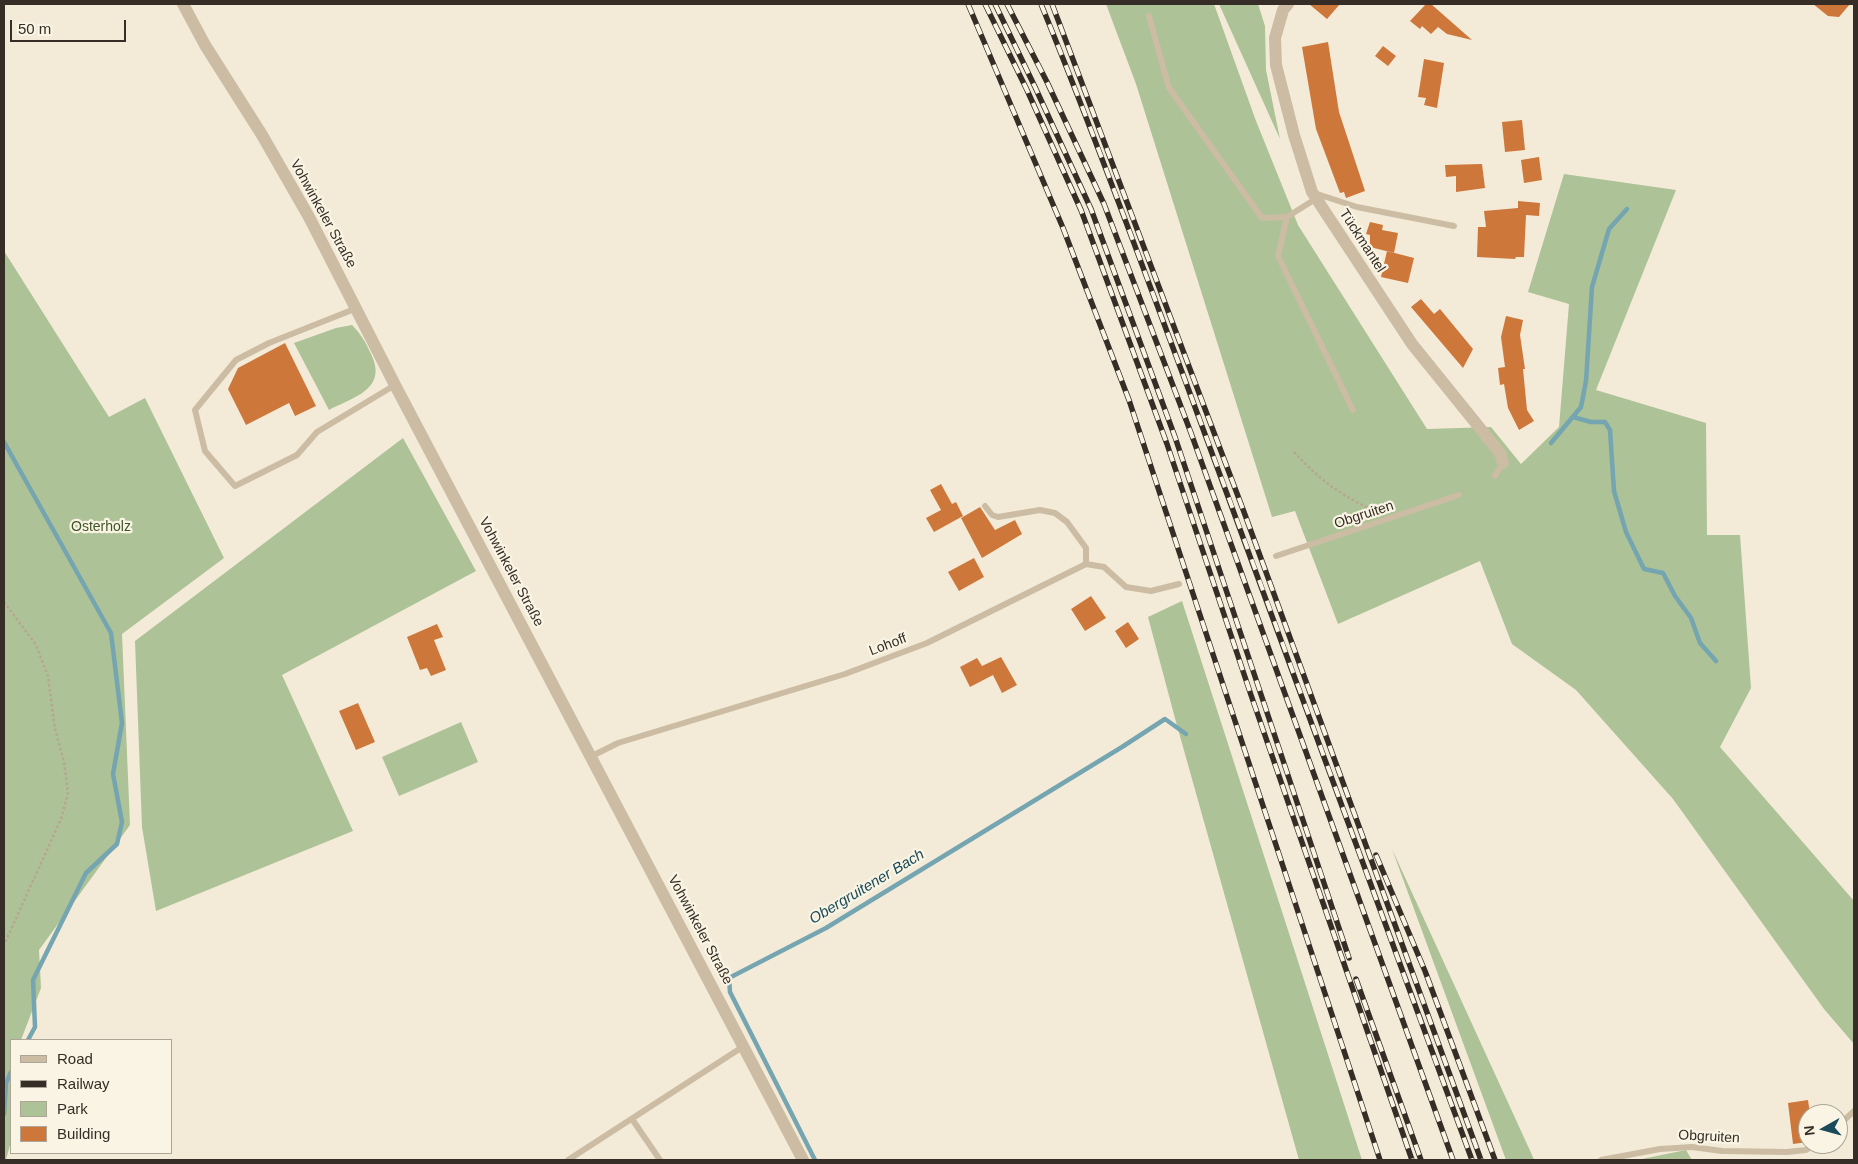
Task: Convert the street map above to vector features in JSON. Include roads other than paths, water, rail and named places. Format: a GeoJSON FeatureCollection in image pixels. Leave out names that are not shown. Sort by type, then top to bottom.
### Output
{"type":"FeatureCollection","features":[{"type":"Feature","properties":{"kind":"street","name":"Vohwinkeler Straße"},"geometry":{"type":"LineString","coordinates":[[183,4],[309,217],[395,385],[803,1160]]}},
{"type":"Feature","properties":{"kind":"street","name":"Tückmantel"},"geometry":{"type":"LineString","coordinates":[[1288,4],[1283,10],[1275,38],[1276,65],[1294,135],[1315,195],[1412,344],[1500,453],[1503,463]]}},
{"type":"Feature","properties":{"kind":"lane"},"geometry":{"type":"LineString","coordinates":[[1149,16],[1169,88],[1262,218],[1286,218],[1315,195],[1357,207],[1454,226]]}},
{"type":"Feature","properties":{"kind":"lane"},"geometry":{"type":"LineString","coordinates":[[1286,218],[1278,256],[1353,410]]}},
{"type":"Feature","properties":{"kind":"lane"},"geometry":{"type":"LineString","coordinates":[[357,308],[269,343],[236,360],[195,410],[205,450],[235,486],[297,455],[317,432],[395,385]]}},
{"type":"Feature","properties":{"kind":"lane"},"geometry":{"type":"LineString","coordinates":[[1495,476],[1503,463]]}},
{"type":"Feature","properties":{"kind":"lane","name":"Obgruiten"},"geometry":{"type":"LineString","coordinates":[[1276,556],[1459,495]]}},
{"type":"Feature","properties":{"kind":"lane"},"geometry":{"type":"LineString","coordinates":[[985,506],[992,515],[998,517],[1040,510],[1055,513],[1067,522],[1086,548],[1086,564],[1104,567],[1126,587],[1151,592],[1179,584]]}},
{"type":"Feature","properties":{"kind":"lane","name":"Lohoff"},"geometry":{"type":"LineString","coordinates":[[592,756],[618,743],[845,674],[927,643],[1086,564]]}},
{"type":"Feature","properties":{"kind":"lane"},"geometry":{"type":"LineString","coordinates":[[568,1160],[744,1046]]}},
{"type":"Feature","properties":{"kind":"lane"},"geometry":{"type":"LineString","coordinates":[[632,1119],[660,1160]]}},
{"type":"Feature","properties":{"kind":"lane","name":"Obgruiten"},"geometry":{"type":"LineString","coordinates":[[1601,1160],[1660,1149],[1692,1147],[1722,1151],[1798,1151]]}},
{"type":"Feature","properties":{"kind":"waterway","name":"Obergruitener Bach"},"geometry":{"type":"LineString","coordinates":[[1551,443],[1581,407],[1586,381],[1592,287],[1609,229],[1627,209]]}},
{"type":"Feature","properties":{"kind":"waterway"},"geometry":{"type":"LineString","coordinates":[[1573,417],[1591,422],[1605,422],[1610,430],[1614,491],[1626,532],[1644,569],[1663,573],[1675,596],[1691,618],[1700,643],[1716,661]]}},
{"type":"Feature","properties":{"kind":"waterway"},"geometry":{"type":"LineString","coordinates":[[4,442],[111,633],[122,723],[113,774],[122,822],[117,844],[86,873],[33,980],[35,1027],[29,1039]]}},
{"type":"Feature","properties":{"kind":"waterway","name":"Obergruitener Bach"},"geometry":{"type":"LineString","coordinates":[[815,1160],[730,992],[729,978],[826,928],[1165,719],[1186,734]]}},
{"type":"Feature","properties":{"kind":"waterway"},"geometry":{"type":"LineString","coordinates":[[4,1114],[6,1083],[10,1074]]}},
{"type":"Feature","properties":{"kind":"railway"},"geometry":{"type":"LineString","coordinates":[[968,4],[1063,228],[1129,400],[1380,1160]]}},
{"type":"Feature","properties":{"kind":"railway"},"geometry":{"type":"LineString","coordinates":[[985,4],[1027,90],[1081,210],[1167,444],[1251,695],[1412,1160]]}},
{"type":"Feature","properties":{"kind":"railway"},"geometry":{"type":"LineString","coordinates":[[995,4],[1091,209],[1175,437],[1349,958]]}},
{"type":"Feature","properties":{"kind":"railway"},"geometry":{"type":"LineString","coordinates":[[1007,4],[1047,82],[1104,204],[1191,433],[1453,1160]]}},
{"type":"Feature","properties":{"kind":"railway"},"geometry":{"type":"LineString","coordinates":[[1041,4],[1097,144],[1150,286],[1472,1160]]}},
{"type":"Feature","properties":{"kind":"railway"},"geometry":{"type":"LineString","coordinates":[[1052,4],[1244,512],[1481,1160]]}},
{"type":"Feature","properties":{"kind":"railway"},"geometry":{"type":"LineString","coordinates":[[1376,855],[1425,971],[1495,1160]]}},
{"type":"Feature","properties":{"kind":"railway"},"geometry":{"type":"LineString","coordinates":[[1356,979],[1421,1160]]}},
{"type":"Feature","properties":{"kind":"park label","name":"Osterholz"},"geometry":{"type":"Point","coordinates":[101,527]}}]}
